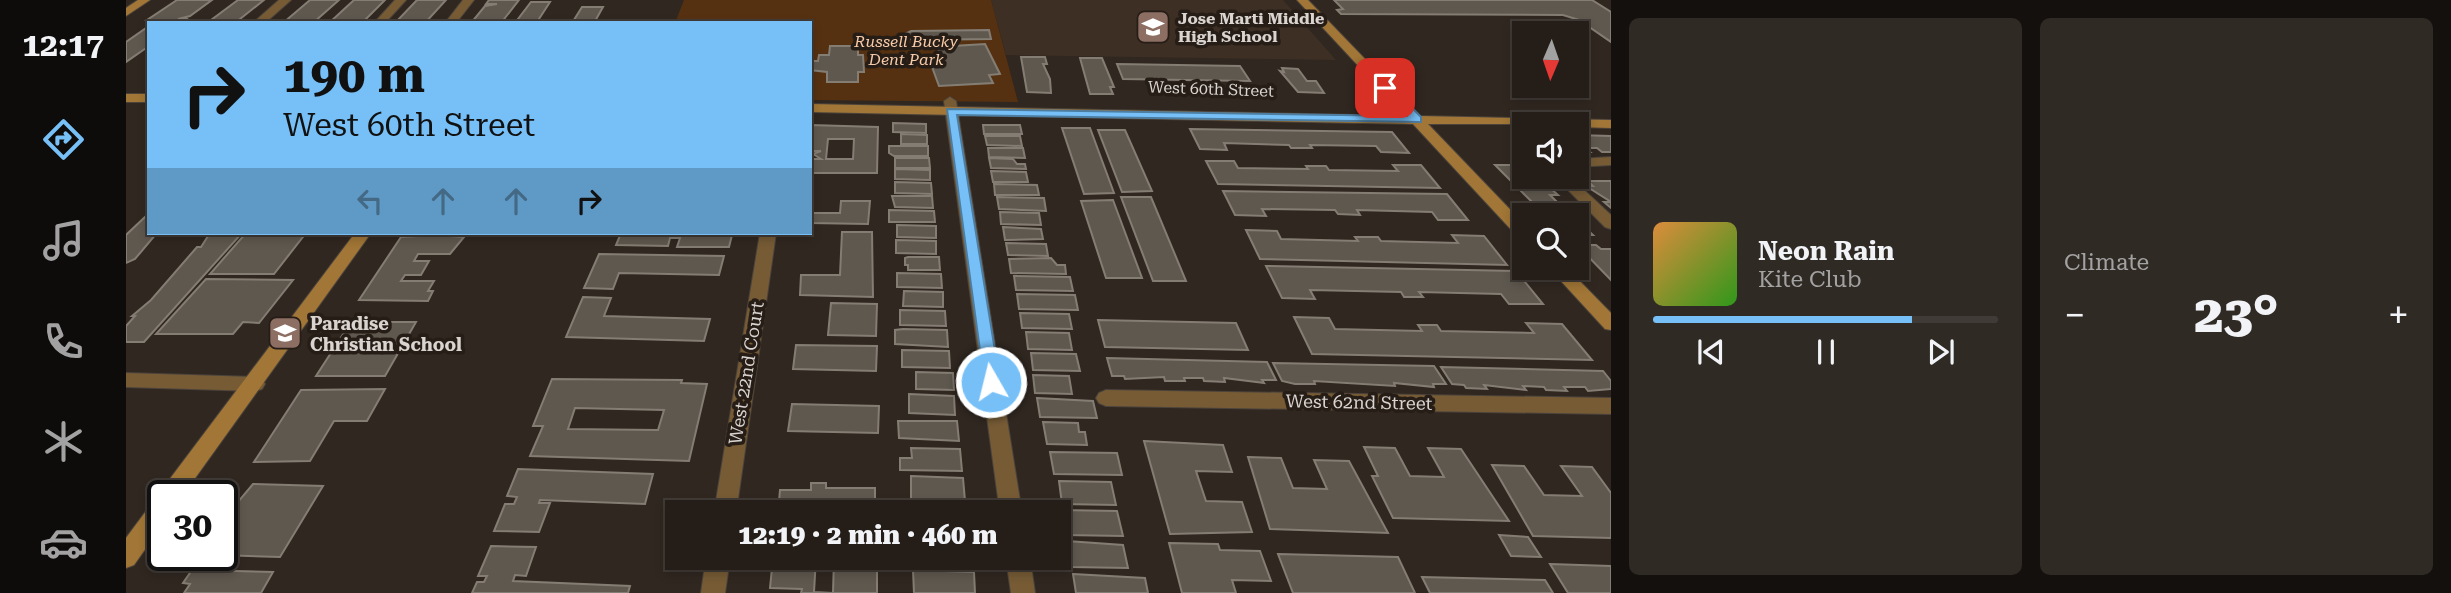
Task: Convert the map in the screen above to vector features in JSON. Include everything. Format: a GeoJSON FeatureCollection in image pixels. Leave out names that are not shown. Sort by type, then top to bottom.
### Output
{"type":"FeatureCollection","features":[{"type":"Feature","properties":{"kind":"street"},"geometry":{"type":"LineString","coordinates":[[126,13],[145,0]]}},
{"type":"Feature","properties":{"kind":"street"},"geometry":{"type":"LineString","coordinates":[[260,21],[286,0]]}},
{"type":"Feature","properties":{"kind":"street"},"geometry":{"type":"LineString","coordinates":[[381,21],[401,0]]}},
{"type":"Feature","properties":{"kind":"street"},"geometry":{"type":"LineString","coordinates":[[452,21],[469,0]]}},
{"type":"Feature","properties":{"kind":"street"},"geometry":{"type":"LineString","coordinates":[[1302,0],[1512,220]]}},
{"type":"Feature","properties":{"kind":"street"},"geometry":{"type":"LineString","coordinates":[[126,87],[147,88]]}},
{"type":"Feature","properties":{"kind":"street"},"geometry":{"type":"LineString","coordinates":[[126,98],[147,99]]}},
{"type":"Feature","properties":{"kind":"street","name":"West 60th Street"},"geometry":{"type":"LineString","coordinates":[[812,99],[1100,113],[1411,115],[1611,112]]}},
{"type":"Feature","properties":{"kind":"street"},"geometry":{"type":"LineString","coordinates":[[1100,113],[1126,104]]}},
{"type":"Feature","properties":{"kind":"street","name":"West 60th Street"},"geometry":{"type":"LineString","coordinates":[[812,108],[1126,104],[1611,124]]}},
{"type":"Feature","properties":{"kind":"street"},"geometry":{"type":"LineString","coordinates":[[951,106],[1009,500]]}},
{"type":"Feature","properties":{"kind":"street"},"geometry":{"type":"LineString","coordinates":[[1589,162],[1611,161]]}},
{"type":"Feature","properties":{"kind":"street"},"geometry":{"type":"LineString","coordinates":[[1575,189],[1611,224]]}},
{"type":"Feature","properties":{"kind":"street"},"geometry":{"type":"LineString","coordinates":[[182,480],[362,235]]}},
{"type":"Feature","properties":{"kind":"street","name":"West 22nd Court"},"geometry":{"type":"LineString","coordinates":[[727,500],[768,235]]}},
{"type":"Feature","properties":{"kind":"street"},"geometry":{"type":"LineString","coordinates":[[1569,280],[1611,324]]}},
{"type":"Feature","properties":{"kind":"street"},"geometry":{"type":"LineString","coordinates":[[126,380],[255,384]]}},
{"type":"Feature","properties":{"kind":"street","name":"West 62nd Street"},"geometry":{"type":"LineString","coordinates":[[1106,398],[1611,406]]}},
{"type":"Feature","properties":{"kind":"street"},"geometry":{"type":"LineString","coordinates":[[126,557],[147,528]]}},
{"type":"Feature","properties":{"kind":"street"},"geometry":{"type":"LineString","coordinates":[[713,593],[716,570]]}},
{"type":"Feature","properties":{"kind":"street"},"geometry":{"type":"LineString","coordinates":[[1020,570],[1023,593]]}},
{"type":"Feature","properties":{"kind":"shaded area","name":"Jose Marti Middle High School"},"geometry":{"type":"Polygon","coordinates":[[[991,0],[1283,0],[1336,60],[1006,55],[991,0]]]}},
{"type":"Feature","properties":{"kind":"green space","name":"Russell Bucky Dent Park"},"geometry":{"type":"Polygon","coordinates":[[[684,0],[991,0],[1018,102],[812,100],[812,21],[676,21],[684,0]]]}},
{"type":"Feature","properties":{"kind":"building"},"geometry":{"type":"Polygon","coordinates":[[[177,0],[212,0],[190,16],[178,19],[186,19],[184,21],[147,20],[177,0]]]}},
{"type":"Feature","properties":{"kind":"building"},"geometry":{"type":"Polygon","coordinates":[[[238,0],[264,0],[238,21],[210,21],[238,0]]]}},
{"type":"Feature","properties":{"kind":"building"},"geometry":{"type":"Polygon","coordinates":[[[310,0],[339,0],[315,21],[285,21],[310,0]]]}},
{"type":"Feature","properties":{"kind":"building"},"geometry":{"type":"Polygon","coordinates":[[[354,0],[385,0],[364,21],[331,21],[354,0]]]}},
{"type":"Feature","properties":{"kind":"building"},"geometry":{"type":"Polygon","coordinates":[[[417,0],[446,0],[427,21],[397,21],[417,0]]]}},
{"type":"Feature","properties":{"kind":"building"},"geometry":{"type":"Polygon","coordinates":[[[489,0],[519,0],[503,21],[473,21],[485,6],[497,4],[486,4],[489,0]]]}},
{"type":"Feature","properties":{"kind":"building"},"geometry":{"type":"Polygon","coordinates":[[[1334,0],[1592,0],[1611,12],[1611,42],[1589,27],[1589,21],[1563,15],[1341,14],[1337,10],[1343,9],[1334,0]]]}},
{"type":"Feature","properties":{"kind":"building"},"geometry":{"type":"Polygon","coordinates":[[[531,2],[550,2],[538,21],[517,21],[531,2]]]}},
{"type":"Feature","properties":{"kind":"building"},"geometry":{"type":"Polygon","coordinates":[[[582,7],[603,7],[595,21],[573,21],[582,7]]]}},
{"type":"Feature","properties":{"kind":"building"},"geometry":{"type":"Polygon","coordinates":[[[147,27],[147,47],[126,62],[126,42],[147,27]]]}},
{"type":"Feature","properties":{"kind":"building"},"geometry":{"type":"Polygon","coordinates":[[[989,30],[991,39],[913,40],[903,35],[911,31],[989,30]]]}},
{"type":"Feature","properties":{"kind":"building"},"geometry":{"type":"Polygon","coordinates":[[[985,44],[1000,74],[989,75],[993,83],[939,86],[928,56],[941,55],[937,47],[985,44]]]}},
{"type":"Feature","properties":{"kind":"building"},"geometry":{"type":"Polygon","coordinates":[[[830,46],[858,46],[858,55],[863,55],[864,72],[858,72],[858,82],[827,82],[827,72],[812,70],[812,61],[818,61],[819,55],[829,55],[830,46]]]}},
{"type":"Feature","properties":{"kind":"building"},"geometry":{"type":"Polygon","coordinates":[[[1021,57],[1045,57],[1047,64],[1043,64],[1050,79],[1051,93],[1027,92],[1021,57]]]}},
{"type":"Feature","properties":{"kind":"building"},"geometry":{"type":"Polygon","coordinates":[[[1080,58],[1102,58],[1114,87],[1110,87],[1113,94],[1090,94],[1080,58]]]}},
{"type":"Feature","properties":{"kind":"building"},"geometry":{"type":"Polygon","coordinates":[[[1117,64],[1240,66],[1250,81],[1123,79],[1117,64]]]}},
{"type":"Feature","properties":{"kind":"building"},"geometry":{"type":"Polygon","coordinates":[[[1282,68],[1298,69],[1307,81],[1316,81],[1324,93],[1298,92],[1280,71],[1284,72],[1282,68]]]}},
{"type":"Feature","properties":{"kind":"building"},"geometry":{"type":"Polygon","coordinates":[[[893,123],[926,124],[926,133],[893,132],[893,123]]]}},
{"type":"Feature","properties":{"kind":"building"},"geometry":{"type":"Polygon","coordinates":[[[812,125],[878,127],[877,173],[812,173],[812,159],[821,159],[813,154],[821,151],[812,151],[812,125]],[[828,139],[826,159],[853,159],[854,139],[828,139]]]}},
{"type":"Feature","properties":{"kind":"building"},"geometry":{"type":"Polygon","coordinates":[[[983,125],[1020,125],[1022,134],[984,134],[983,125]]]}},
{"type":"Feature","properties":{"kind":"building"},"geometry":{"type":"Polygon","coordinates":[[[1062,128],[1090,128],[1114,193],[1084,194],[1062,128]]]}},
{"type":"Feature","properties":{"kind":"building"},"geometry":{"type":"Polygon","coordinates":[[[1190,129],[1392,132],[1409,153],[1381,152],[1376,146],[1310,145],[1312,148],[1291,148],[1289,145],[1224,143],[1227,150],[1200,149],[1190,129]]]}},
{"type":"Feature","properties":{"kind":"building"},"geometry":{"type":"Polygon","coordinates":[[[1098,130],[1125,130],[1152,191],[1122,192],[1098,130]]]}},
{"type":"Feature","properties":{"kind":"building"},"geometry":{"type":"Polygon","coordinates":[[[901,134],[927,135],[927,144],[901,144],[901,134]]]}},
{"type":"Feature","properties":{"kind":"building"},"geometry":{"type":"Polygon","coordinates":[[[1589,135],[1611,136],[1611,152],[1602,152],[1597,148],[1589,148],[1589,135]]]}},
{"type":"Feature","properties":{"kind":"building"},"geometry":{"type":"Polygon","coordinates":[[[985,136],[1020,136],[1022,146],[987,145],[985,136]]]}},
{"type":"Feature","properties":{"kind":"building"},"geometry":{"type":"Polygon","coordinates":[[[889,146],[928,146],[928,156],[894,156],[889,153],[889,146]]]}},
{"type":"Feature","properties":{"kind":"building"},"geometry":{"type":"Polygon","coordinates":[[[988,148],[1023,148],[1025,158],[989,157],[988,148]]]}},
{"type":"Feature","properties":{"kind":"building"},"geometry":{"type":"Polygon","coordinates":[[[895,158],[929,158],[930,168],[895,168],[895,158]]]}},
{"type":"Feature","properties":{"kind":"building"},"geometry":{"type":"Polygon","coordinates":[[[989,158],[1013,159],[1017,164],[1025,164],[1026,169],[991,168],[989,158]]]}},
{"type":"Feature","properties":{"kind":"building"},"geometry":{"type":"Polygon","coordinates":[[[1206,161],[1234,161],[1238,168],[1308,169],[1306,166],[1326,166],[1329,170],[1398,171],[1393,165],[1421,165],[1440,188],[1218,184],[1206,161]]]}},
{"type":"Feature","properties":{"kind":"building"},"geometry":{"type":"Polygon","coordinates":[[[1495,165],[1512,165],[1512,182],[1495,165]]]}},
{"type":"Feature","properties":{"kind":"building"},"geometry":{"type":"Polygon","coordinates":[[[895,169],[930,170],[930,180],[895,179],[895,169]]]}},
{"type":"Feature","properties":{"kind":"building"},"geometry":{"type":"Polygon","coordinates":[[[991,171],[1026,172],[1028,182],[993,182],[991,171]]]}},
{"type":"Feature","properties":{"kind":"building"},"geometry":{"type":"Polygon","coordinates":[[[1589,181],[1611,181],[1611,202],[1589,188],[1593,186],[1589,181]]]}},
{"type":"Feature","properties":{"kind":"building"},"geometry":{"type":"Polygon","coordinates":[[[895,182],[931,183],[932,194],[895,193],[895,182]]]}},
{"type":"Feature","properties":{"kind":"building"},"geometry":{"type":"Polygon","coordinates":[[[994,184],[1037,185],[1039,195],[995,195],[994,184]]]}},
{"type":"Feature","properties":{"kind":"building"},"geometry":{"type":"Polygon","coordinates":[[[1519,189],[1551,189],[1558,195],[1550,195],[1557,202],[1568,203],[1533,203],[1519,189]]]}},
{"type":"Feature","properties":{"kind":"building"},"geometry":{"type":"Polygon","coordinates":[[[1223,191],[1447,194],[1468,220],[1438,220],[1432,212],[1357,210],[1360,215],[1338,214],[1335,210],[1262,209],[1266,216],[1235,215],[1223,191]]]}},
{"type":"Feature","properties":{"kind":"building"},"geometry":{"type":"Polygon","coordinates":[[[892,196],[932,196],[933,208],[895,207],[892,196]]]}},
{"type":"Feature","properties":{"kind":"building"},"geometry":{"type":"Polygon","coordinates":[[[997,197],[1044,198],[1046,211],[999,209],[997,197]]]}},
{"type":"Feature","properties":{"kind":"building"},"geometry":{"type":"Polygon","coordinates":[[[1121,197],[1151,197],[1186,281],[1153,281],[1121,197]]]}},
{"type":"Feature","properties":{"kind":"building"},"geometry":{"type":"Polygon","coordinates":[[[1113,200],[1142,278],[1106,278],[1081,201],[1113,200]]]}},
{"type":"Feature","properties":{"kind":"building"},"geometry":{"type":"Polygon","coordinates":[[[841,201],[870,201],[868,224],[812,223],[812,213],[840,213],[841,201]]]}},
{"type":"Feature","properties":{"kind":"building"},"geometry":{"type":"Polygon","coordinates":[[[889,210],[934,211],[935,222],[889,222],[889,210]]]}},
{"type":"Feature","properties":{"kind":"building"},"geometry":{"type":"Polygon","coordinates":[[[1000,212],[1039,213],[1041,225],[1001,224],[1000,212]]]}},
{"type":"Feature","properties":{"kind":"building"},"geometry":{"type":"Polygon","coordinates":[[[147,216],[147,235],[155,235],[135,259],[126,263],[126,235],[147,216]]]}},
{"type":"Feature","properties":{"kind":"building"},"geometry":{"type":"Polygon","coordinates":[[[897,225],[936,226],[936,238],[897,237],[897,225]]]}},
{"type":"Feature","properties":{"kind":"building"},"geometry":{"type":"Polygon","coordinates":[[[1003,227],[1041,229],[1043,239],[1005,240],[1003,227]]]}},
{"type":"Feature","properties":{"kind":"building"},"geometry":{"type":"Polygon","coordinates":[[[1246,230],[1277,231],[1281,239],[1358,241],[1355,237],[1378,237],[1381,241],[1458,243],[1452,235],[1484,236],[1507,265],[1260,259],[1246,230]]]}},
{"type":"Feature","properties":{"kind":"building"},"geometry":{"type":"Polygon","coordinates":[[[842,232],[872,232],[873,297],[800,295],[801,275],[840,275],[842,232]]]}},
{"type":"Feature","properties":{"kind":"building"},"geometry":{"type":"Polygon","coordinates":[[[209,235],[240,235],[144,342],[126,342],[126,326],[135,316],[132,316],[151,300],[197,247],[201,247],[209,235]]]}},
{"type":"Feature","properties":{"kind":"building"},"geometry":{"type":"Polygon","coordinates":[[[244,235],[304,235],[274,274],[210,274],[244,235]]]}},
{"type":"Feature","properties":{"kind":"building"},"geometry":{"type":"Polygon","coordinates":[[[620,235],[732,235],[729,247],[677,247],[680,238],[670,238],[668,246],[616,245],[620,235]]]}},
{"type":"Feature","properties":{"kind":"building"},"geometry":{"type":"Polygon","coordinates":[[[401,237],[464,237],[450,254],[418,254],[414,261],[429,261],[421,275],[405,275],[401,281],[434,281],[428,291],[433,291],[428,301],[359,300],[401,237]]]}},
{"type":"Feature","properties":{"kind":"building"},"geometry":{"type":"Polygon","coordinates":[[[896,240],[936,241],[936,254],[896,253],[896,240]]]}},
{"type":"Feature","properties":{"kind":"building"},"geometry":{"type":"Polygon","coordinates":[[[1006,243],[1046,244],[1048,256],[1008,255],[1006,243]]]}},
{"type":"Feature","properties":{"kind":"building"},"geometry":{"type":"Polygon","coordinates":[[[1589,245],[1611,249],[1611,280],[1589,257],[1589,245]]]}},
{"type":"Feature","properties":{"kind":"building"},"geometry":{"type":"Polygon","coordinates":[[[599,254],[724,256],[719,275],[619,273],[613,289],[584,288],[599,254]]]}},
{"type":"Feature","properties":{"kind":"building"},"geometry":{"type":"Polygon","coordinates":[[[939,257],[940,270],[908,270],[905,258],[939,257]]]}},
{"type":"Feature","properties":{"kind":"building"},"geometry":{"type":"Polygon","coordinates":[[[1051,258],[1057,265],[1065,265],[1066,274],[1011,273],[1009,259],[1051,258]]]}},
{"type":"Feature","properties":{"kind":"building"},"geometry":{"type":"Polygon","coordinates":[[[1266,266],[1512,271],[1512,280],[1523,280],[1543,304],[1509,304],[1501,294],[1419,292],[1423,297],[1404,297],[1401,292],[1310,290],[1315,299],[1282,298],[1266,266]]]}},
{"type":"Feature","properties":{"kind":"building"},"geometry":{"type":"Polygon","coordinates":[[[897,273],[941,274],[942,288],[897,287],[897,273]]]}},
{"type":"Feature","properties":{"kind":"building"},"geometry":{"type":"Polygon","coordinates":[[[1014,276],[1070,277],[1073,291],[1016,290],[1014,276]]]}},
{"type":"Feature","properties":{"kind":"building"},"geometry":{"type":"Polygon","coordinates":[[[206,279],[293,280],[259,323],[243,322],[233,334],[156,334],[206,279]]]}},
{"type":"Feature","properties":{"kind":"building"},"geometry":{"type":"Polygon","coordinates":[[[904,291],[943,292],[943,307],[903,306],[904,291]]]}},
{"type":"Feature","properties":{"kind":"building"},"geometry":{"type":"Polygon","coordinates":[[[1017,294],[1075,295],[1078,310],[1019,309],[1017,294]]]}},
{"type":"Feature","properties":{"kind":"building"},"geometry":{"type":"Polygon","coordinates":[[[583,297],[611,298],[604,316],[710,319],[704,341],[566,337],[583,297]]]}},
{"type":"Feature","properties":{"kind":"building"},"geometry":{"type":"Polygon","coordinates":[[[831,303],[877,304],[876,336],[828,335],[831,303]]]}},
{"type":"Feature","properties":{"kind":"building"},"geometry":{"type":"Polygon","coordinates":[[[900,310],[945,311],[946,326],[900,325],[900,310]]]}},
{"type":"Feature","properties":{"kind":"building"},"geometry":{"type":"Polygon","coordinates":[[[1020,313],[1069,314],[1072,329],[1022,328],[1020,313]]]}},
{"type":"Feature","properties":{"kind":"building"},"geometry":{"type":"Polygon","coordinates":[[[1294,317],[1329,318],[1335,329],[1422,331],[1418,325],[1437,325],[1441,331],[1534,333],[1526,323],[1562,324],[1592,360],[1312,354],[1294,317]]]}},
{"type":"Feature","properties":{"kind":"building"},"geometry":{"type":"Polygon","coordinates":[[[1098,320],[1236,323],[1248,350],[1105,347],[1098,320]]]}},
{"type":"Feature","properties":{"kind":"building"},"geometry":{"type":"Polygon","coordinates":[[[351,322],[416,322],[385,376],[316,376],[351,322]]]}},
{"type":"Feature","properties":{"kind":"building"},"geometry":{"type":"Polygon","coordinates":[[[895,330],[947,330],[948,347],[895,344],[895,330]]]}},
{"type":"Feature","properties":{"kind":"building"},"geometry":{"type":"Polygon","coordinates":[[[1026,332],[1069,333],[1072,350],[1028,349],[1026,332]]]}},
{"type":"Feature","properties":{"kind":"building"},"geometry":{"type":"Polygon","coordinates":[[[796,345],[877,346],[876,371],[793,369],[796,345]]]}},
{"type":"Feature","properties":{"kind":"building"},"geometry":{"type":"Polygon","coordinates":[[[902,350],[949,351],[950,368],[902,367],[902,350]]]}},
{"type":"Feature","properties":{"kind":"building"},"geometry":{"type":"Polygon","coordinates":[[[1031,353],[1076,354],[1080,371],[1033,370],[1031,353]]]}},
{"type":"Feature","properties":{"kind":"building"},"geometry":{"type":"Polygon","coordinates":[[[1107,358],[1267,362],[1276,380],[1262,380],[1264,383],[1224,378],[1225,382],[1204,381],[1203,378],[1184,378],[1185,381],[1165,381],[1164,377],[1125,379],[1124,376],[1112,376],[1107,358]]]}},
{"type":"Feature","properties":{"kind":"building"},"geometry":{"type":"Polygon","coordinates":[[[1273,363],[1434,366],[1446,384],[1433,384],[1434,387],[1314,381],[1315,384],[1295,384],[1282,381],[1273,363]]]}},
{"type":"Feature","properties":{"kind":"building"},"geometry":{"type":"Polygon","coordinates":[[[1441,367],[1603,371],[1611,381],[1611,389],[1588,391],[1585,387],[1564,387],[1567,391],[1523,386],[1526,390],[1484,385],[1487,389],[1466,388],[1464,385],[1452,384],[1441,367]]]}},
{"type":"Feature","properties":{"kind":"building"},"geometry":{"type":"Polygon","coordinates":[[[916,372],[953,373],[954,390],[916,389],[916,372]]]}},
{"type":"Feature","properties":{"kind":"building"},"geometry":{"type":"Polygon","coordinates":[[[1033,375],[1069,376],[1072,394],[1035,393],[1033,375]]]}},
{"type":"Feature","properties":{"kind":"building"},"geometry":{"type":"Polygon","coordinates":[[[552,379],[682,380],[681,383],[707,384],[689,461],[530,456],[543,426],[533,426],[552,379]],[[575,408],[568,429],[658,430],[664,410],[575,408]]]}},
{"type":"Feature","properties":{"kind":"building"},"geometry":{"type":"Polygon","coordinates":[[[385,389],[367,421],[334,421],[310,461],[254,462],[301,390],[385,389]]]}},
{"type":"Feature","properties":{"kind":"building"},"geometry":{"type":"Polygon","coordinates":[[[909,394],[954,396],[955,415],[909,413],[909,394]]]}},
{"type":"Feature","properties":{"kind":"building"},"geometry":{"type":"Polygon","coordinates":[[[1037,398],[1093,401],[1097,418],[1040,417],[1037,398]]]}},
{"type":"Feature","properties":{"kind":"building"},"geometry":{"type":"Polygon","coordinates":[[[792,404],[879,406],[878,433],[788,431],[792,404]]]}},
{"type":"Feature","properties":{"kind":"building"},"geometry":{"type":"Polygon","coordinates":[[[898,421],[957,421],[959,441],[899,438],[898,421]]]}},
{"type":"Feature","properties":{"kind":"building"},"geometry":{"type":"Polygon","coordinates":[[[1043,422],[1078,423],[1079,432],[1085,432],[1087,445],[1047,444],[1043,422]]]}},
{"type":"Feature","properties":{"kind":"building"},"geometry":{"type":"Polygon","coordinates":[[[1144,441],[1223,445],[1232,472],[1196,471],[1206,501],[1242,502],[1252,532],[1170,534],[1144,441]]]}},
{"type":"Feature","properties":{"kind":"building"},"geometry":{"type":"Polygon","coordinates":[[[1364,447],[1395,448],[1410,476],[1444,477],[1428,448],[1461,449],[1509,521],[1393,518],[1372,476],[1378,476],[1364,447]]]}},
{"type":"Feature","properties":{"kind":"building"},"geometry":{"type":"Polygon","coordinates":[[[911,448],[960,449],[962,471],[900,470],[900,458],[912,458],[911,448]]]}},
{"type":"Feature","properties":{"kind":"building"},"geometry":{"type":"Polygon","coordinates":[[[1050,452],[1117,453],[1122,475],[1054,474],[1050,452]]]}},
{"type":"Feature","properties":{"kind":"building"},"geometry":{"type":"Polygon","coordinates":[[[1248,457],[1281,458],[1293,488],[1327,489],[1314,460],[1349,461],[1388,533],[1270,529],[1248,457]]]}},
{"type":"Feature","properties":{"kind":"building"},"geometry":{"type":"Polygon","coordinates":[[[1492,465],[1524,466],[1544,495],[1582,496],[1561,466],[1592,467],[1611,493],[1611,538],[1533,536],[1492,465]]]}},
{"type":"Feature","properties":{"kind":"building"},"geometry":{"type":"Polygon","coordinates":[[[518,469],[653,474],[645,504],[540,500],[539,503],[550,503],[539,532],[494,531],[505,504],[514,504],[517,497],[507,496],[518,469]]]}},
{"type":"Feature","properties":{"kind":"building"},"geometry":{"type":"Polygon","coordinates":[[[911,476],[963,478],[965,500],[911,499],[911,476]]]}},
{"type":"Feature","properties":{"kind":"building"},"geometry":{"type":"Polygon","coordinates":[[[1059,481],[1111,482],[1116,505],[1071,504],[1071,500],[1061,500],[1059,481]]]}},
{"type":"Feature","properties":{"kind":"building"},"geometry":{"type":"Polygon","coordinates":[[[811,483],[826,483],[826,488],[875,488],[875,500],[779,500],[780,490],[811,490],[811,483]]]}},
{"type":"Feature","properties":{"kind":"building"},"geometry":{"type":"Polygon","coordinates":[[[253,484],[323,486],[280,557],[238,556],[238,502],[253,484]]]}},
{"type":"Feature","properties":{"kind":"building"},"geometry":{"type":"Polygon","coordinates":[[[1071,510],[1117,511],[1123,536],[1071,535],[1071,510]]]}},
{"type":"Feature","properties":{"kind":"building"},"geometry":{"type":"Polygon","coordinates":[[[1499,535],[1528,537],[1541,557],[1511,556],[1499,535]]]}},
{"type":"Feature","properties":{"kind":"building"},"geometry":{"type":"Polygon","coordinates":[[[1071,541],[1123,545],[1128,568],[1071,567],[1071,541]]]}},
{"type":"Feature","properties":{"kind":"building"},"geometry":{"type":"Polygon","coordinates":[[[1169,543],[1218,544],[1220,550],[1260,551],[1271,581],[1232,580],[1236,593],[1182,593],[1169,543]]]}},
{"type":"Feature","properties":{"kind":"building"},"geometry":{"type":"Polygon","coordinates":[[[491,546],[536,547],[526,576],[515,575],[513,581],[630,586],[628,593],[472,593],[477,582],[484,582],[487,576],[478,576],[491,546]]]}},
{"type":"Feature","properties":{"kind":"building"},"geometry":{"type":"Polygon","coordinates":[[[1278,554],[1398,557],[1415,593],[1293,593],[1278,554]]]}},
{"type":"Feature","properties":{"kind":"building"},"geometry":{"type":"Polygon","coordinates":[[[1550,564],[1611,566],[1611,593],[1568,593],[1550,564]]]}},
{"type":"Feature","properties":{"kind":"building"},"geometry":{"type":"Polygon","coordinates":[[[772,570],[815,570],[814,592],[833,593],[801,593],[802,589],[770,588],[772,570]]]}},
{"type":"Feature","properties":{"kind":"building"},"geometry":{"type":"Polygon","coordinates":[[[834,570],[877,570],[877,593],[833,593],[834,570]]]}},
{"type":"Feature","properties":{"kind":"building"},"geometry":{"type":"Polygon","coordinates":[[[913,570],[974,572],[975,593],[914,593],[913,570]]]}},
{"type":"Feature","properties":{"kind":"building"},"geometry":{"type":"Polygon","coordinates":[[[191,571],[273,572],[261,593],[184,593],[190,584],[183,583],[191,571]]]}},
{"type":"Feature","properties":{"kind":"building"},"geometry":{"type":"Polygon","coordinates":[[[1073,574],[1145,578],[1148,593],[1076,593],[1073,574]]]}},
{"type":"Feature","properties":{"kind":"building"},"geometry":{"type":"Polygon","coordinates":[[[1422,577],[1545,580],[1553,593],[1430,593],[1422,577]]]}},
{"type":"Feature","properties":{"kind":"place","name":"Jose Marti Middle High School"},"geometry":{"type":"Point","coordinates":[1153,27]}},
{"type":"Feature","properties":{"kind":"place","name":"Paradise Christian School"},"geometry":{"type":"Point","coordinates":[285,333]}},
{"type":"Feature","properties":{"kind":"route"},"geometry":{"type":"LineString","coordinates":[[991,382],[951,111],[1416,120],[1385,88]]}}]}
